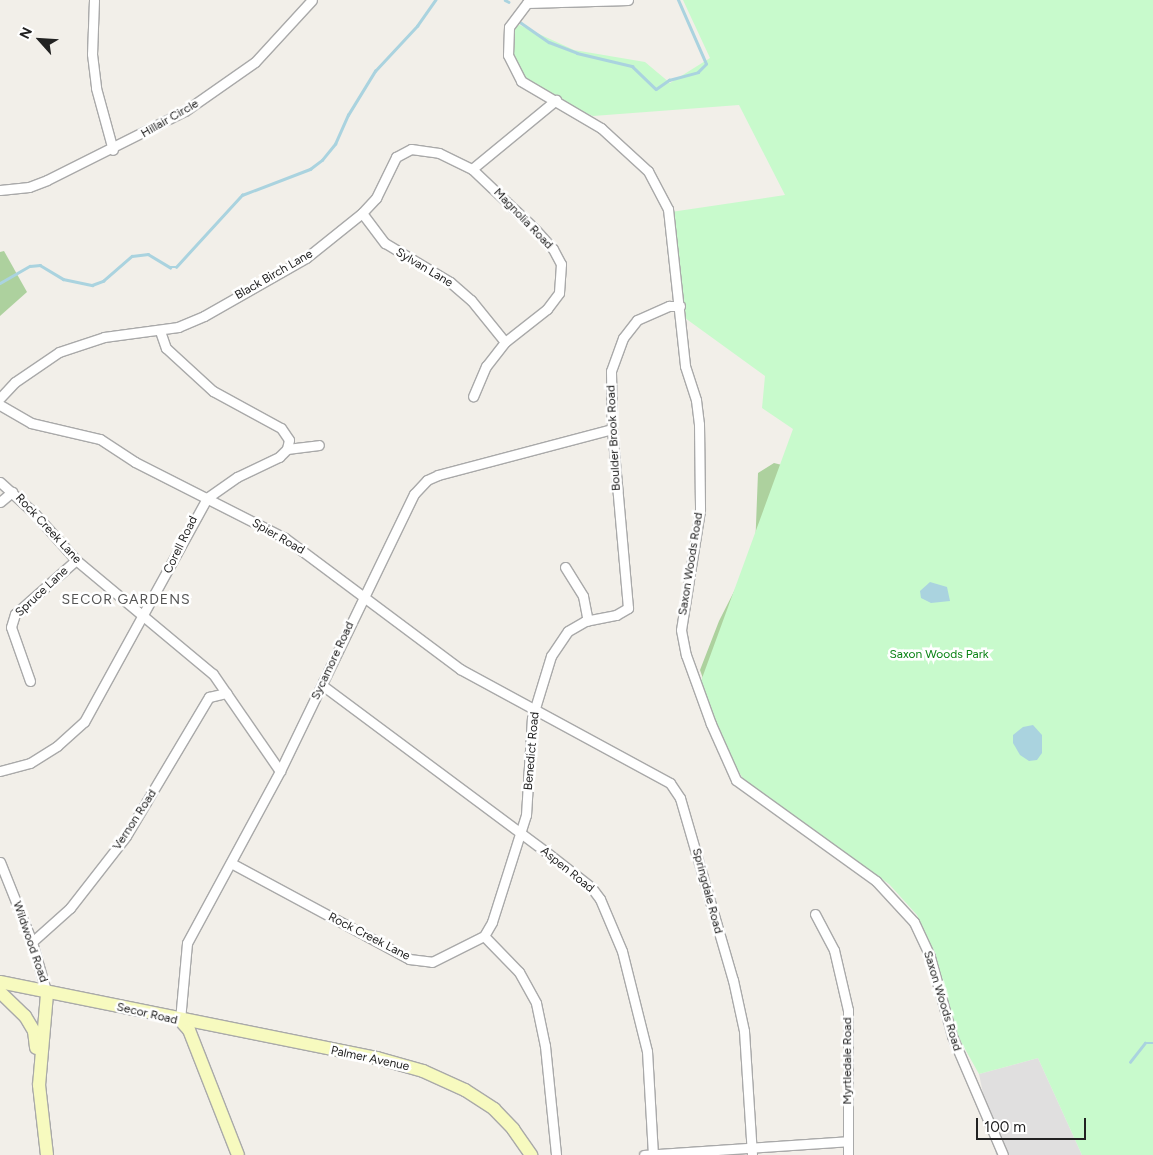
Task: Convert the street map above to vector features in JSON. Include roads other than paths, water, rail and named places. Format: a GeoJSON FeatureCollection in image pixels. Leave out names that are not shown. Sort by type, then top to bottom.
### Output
{"type":"FeatureCollection","features":[{"type":"Feature","properties":{"kind":"main road","name":"Secor Road"},"geometry":{"type":"LineString","coordinates":[[0,982],[47,994],[180,1020],[189,1030],[238,1155]]}},
{"type":"Feature","properties":{"kind":"main road"},"geometry":{"type":"LineString","coordinates":[[0,992],[26,1016],[34,1031],[47,1155]]}},
{"type":"Feature","properties":{"kind":"main road"},"geometry":{"type":"LineString","coordinates":[[39,1085],[47,994]]}},
{"type":"Feature","properties":{"kind":"main road","name":"Palmer Avenue"},"geometry":{"type":"LineString","coordinates":[[180,1020],[377,1058],[422,1071],[464,1090],[494,1109],[514,1130],[530,1155]]}},
{"type":"Feature","properties":{"kind":"street"},"geometry":{"type":"LineString","coordinates":[[94,0],[92,54],[96,88],[113,150]]}},
{"type":"Feature","properties":{"kind":"street","name":"Hillair Circle"},"geometry":{"type":"LineString","coordinates":[[0,190],[29,187],[113,150],[185,111],[241,73],[312,0]]}},
{"type":"Feature","properties":{"kind":"street","name":"Saxon Woods Road"},"geometry":{"type":"LineString","coordinates":[[628,0],[534,1],[517,13],[509,27],[507,40],[513,70],[520,81],[556,100],[601,128],[654,179],[670,216],[685,366],[696,400],[699,424],[700,510],[681,630],[711,724],[736,780],[876,881],[914,922],[930,956],[958,1051],[1003,1155]]}},
{"type":"Feature","properties":{"kind":"street"},"geometry":{"type":"LineString","coordinates":[[472,169],[556,100]]}},
{"type":"Feature","properties":{"kind":"street","name":"Black Birch Lane"},"geometry":{"type":"LineString","coordinates":[[0,398],[15,382],[47,358],[74,345],[104,337],[160,331],[204,316],[280,274],[319,249],[362,213],[376,198],[396,157],[402,151],[427,150],[439,153],[472,169]]}},
{"type":"Feature","properties":{"kind":"street","name":"Magnolia Road"},"geometry":{"type":"LineString","coordinates":[[472,169],[534,228],[553,249],[561,264],[559,293],[547,309],[505,342]]}},
{"type":"Feature","properties":{"kind":"street","name":"Sylvan Lane"},"geometry":{"type":"LineString","coordinates":[[362,213],[385,243],[450,282],[464,294],[505,342]]}},
{"type":"Feature","properties":{"kind":"street","name":"Boulder Brook Road"},"geometry":{"type":"LineString","coordinates":[[628,608],[612,429],[611,371],[623,338],[637,320],[669,306],[680,306]]}},
{"type":"Feature","properties":{"kind":"street"},"geometry":{"type":"LineString","coordinates":[[160,331],[166,348],[213,391],[281,428],[289,440],[288,449]]}},
{"type":"Feature","properties":{"kind":"street"},"geometry":{"type":"LineString","coordinates":[[472,396],[486,366],[505,342]]}},
{"type":"Feature","properties":{"kind":"street","name":"Spier Road"},"geometry":{"type":"LineString","coordinates":[[0,405],[31,423],[100,439],[135,462],[285,538],[460,669],[535,709]]}},
{"type":"Feature","properties":{"kind":"street","name":"Sycamore Road"},"geometry":{"type":"LineString","coordinates":[[180,1020],[187,942],[280,771],[414,494],[427,480],[612,429]]}},
{"type":"Feature","properties":{"kind":"street","name":"Corell Road"},"geometry":{"type":"LineString","coordinates":[[0,771],[30,763],[56,746],[84,722],[145,616],[207,498],[237,477],[279,458],[288,449],[319,445]]}},
{"type":"Feature","properties":{"kind":"street","name":"Rock Creek Lane"},"geometry":{"type":"LineString","coordinates":[[0,482],[12,492],[76,560],[198,660],[227,693],[280,771]]}},
{"type":"Feature","properties":{"kind":"street"},"geometry":{"type":"LineString","coordinates":[[0,502],[12,492]]}},
{"type":"Feature","properties":{"kind":"street","name":"Spruce Lane"},"geometry":{"type":"LineString","coordinates":[[30,682],[12,627],[15,614],[76,560]]}},
{"type":"Feature","properties":{"kind":"street"},"geometry":{"type":"LineString","coordinates":[[565,567],[584,596],[588,620]]}},
{"type":"Feature","properties":{"kind":"street","name":"Benedict Road"},"geometry":{"type":"LineString","coordinates":[[484,936],[492,922],[520,835],[528,799],[535,709],[558,643],[568,631],[588,620],[616,615],[628,608]]}},
{"type":"Feature","properties":{"kind":"street","name":"Aspen Road"},"geometry":{"type":"LineString","coordinates":[[322,685],[591,888],[608,914],[622,951],[648,1051],[653,1155]]}},
{"type":"Feature","properties":{"kind":"street","name":"Vernon Road"},"geometry":{"type":"LineString","coordinates":[[32,942],[70,908],[126,836],[210,697],[227,693]]}},
{"type":"Feature","properties":{"kind":"street","name":"Springdale Road"},"geometry":{"type":"LineString","coordinates":[[535,709],[664,777],[675,789],[733,980],[744,1031],[752,1152]]}},
{"type":"Feature","properties":{"kind":"street","name":"Wildwood Road"},"geometry":{"type":"LineString","coordinates":[[0,862],[32,942],[47,994]]}},
{"type":"Feature","properties":{"kind":"street","name":"Rock Creek Lane"},"geometry":{"type":"LineString","coordinates":[[231,863],[409,958],[432,962],[484,936]]}},
{"type":"Feature","properties":{"kind":"street","name":"Myrtledale Road"},"geometry":{"type":"LineString","coordinates":[[815,914],[834,950],[848,1010],[848,1155]]}},
{"type":"Feature","properties":{"kind":"street"},"geometry":{"type":"LineString","coordinates":[[484,936],[518,972],[536,1003],[546,1046],[556,1155]]}},
{"type":"Feature","properties":{"kind":"street"},"geometry":{"type":"LineString","coordinates":[[644,1155],[752,1152],[847,1141]]}},
{"type":"Feature","properties":{"kind":"water"},"geometry":{"type":"Polygon","coordinates":[[[930,582],[947,587],[950,601],[931,603],[921,598],[920,591],[930,582]]]}},
{"type":"Feature","properties":{"kind":"water"},"geometry":{"type":"Polygon","coordinates":[[[1033,725],[1042,735],[1042,753],[1037,760],[1029,761],[1020,755],[1013,743],[1013,735],[1023,727],[1033,725]]]}},
{"type":"Feature","properties":{"kind":"waterway"},"geometry":{"type":"LineString","coordinates":[[0,283],[30,266],[40,265],[63,279],[92,285],[103,281],[132,256],[148,254],[170,267],[176,267],[242,195],[310,169],[322,160],[335,144],[348,115],[375,71],[417,26],[435,0]]}},
{"type":"Feature","properties":{"kind":"waterway"},"geometry":{"type":"LineString","coordinates":[[505,0],[509,2]]}},
{"type":"Feature","properties":{"kind":"waterway"},"geometry":{"type":"LineString","coordinates":[[520,22],[549,42],[577,53],[632,66],[656,89],[669,80],[698,72],[706,64],[678,0]]}},
{"type":"Feature","properties":{"kind":"waterway"},"geometry":{"type":"LineString","coordinates":[[1130,1062],[1145,1043],[1153,1043]]}},
{"type":"Feature","properties":{"kind":"district","name":"SECOR GARDENS"},"geometry":{"type":"Point","coordinates":[126,600]}},
{"type":"Feature","properties":{"kind":"park label","name":"Saxon Woods Park"},"geometry":{"type":"Point","coordinates":[939,655]}}]}
